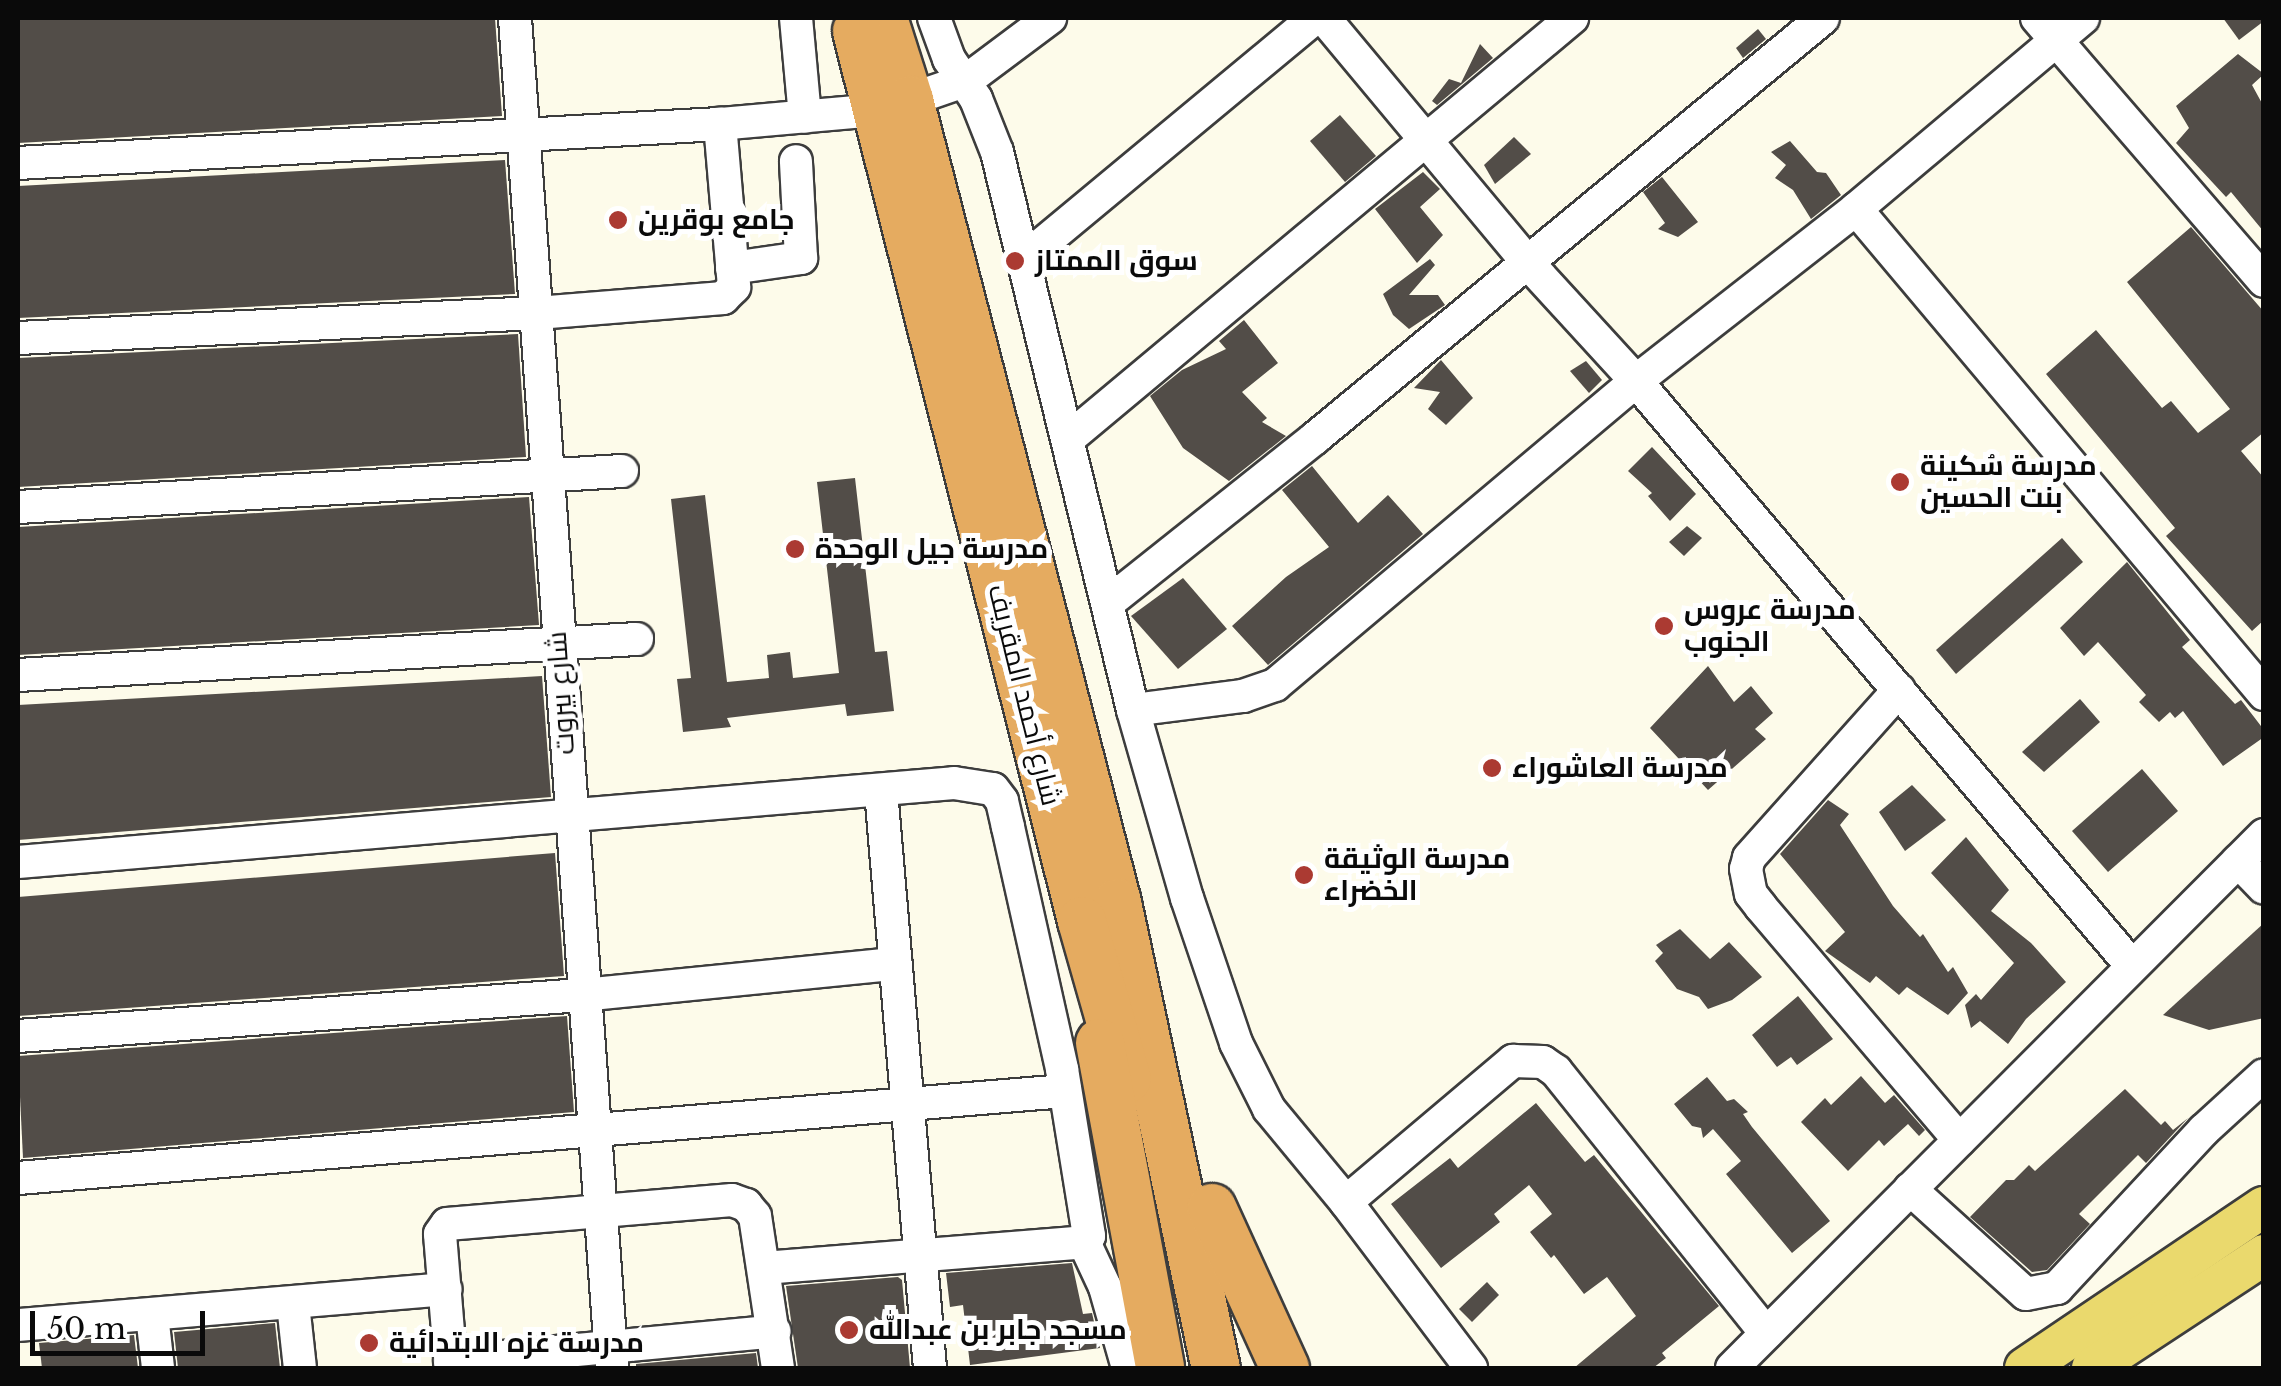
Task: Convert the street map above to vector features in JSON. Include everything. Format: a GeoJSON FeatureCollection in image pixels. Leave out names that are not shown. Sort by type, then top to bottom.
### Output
{"type":"FeatureCollection","features":[{"type":"Feature","properties":{"kind":"highway","name":"شارع أحمد المقريف"},"geometry":{"type":"LineString","coordinates":[[854,18],[893,105]]}},
{"type":"Feature","properties":{"kind":"highway","name":"شارع أحمد المقريف"},"geometry":{"type":"LineString","coordinates":[[883,18],[893,105],[1154,1135]]}},
{"type":"Feature","properties":{"kind":"highway"},"geometry":{"type":"LineString","coordinates":[[1099,912],[1164,1026],[1250,1368]]}},
{"type":"Feature","properties":{"kind":"highway"},"geometry":{"type":"LineString","coordinates":[[1099,912],[1120,1168],[1160,1368]]}},
{"type":"Feature","properties":{"kind":"highway"},"geometry":{"type":"LineString","coordinates":[[1154,1135],[1188,1368]]}},
{"type":"Feature","properties":{"kind":"highway"},"geometry":{"type":"LineString","coordinates":[[1154,1135],[1216,1368]]}},
{"type":"Feature","properties":{"kind":"highway"},"geometry":{"type":"LineString","coordinates":[[1212,1208],[1286,1368]]}},
{"type":"Feature","properties":{"kind":"main road"},"geometry":{"type":"LineString","coordinates":[[2025,1368],[2264,1207]]}},
{"type":"Feature","properties":{"kind":"main road"},"geometry":{"type":"LineString","coordinates":[[2092,1368],[2264,1255]]}},
{"type":"Feature","properties":{"kind":"street","name":"شارع بيروت"},"geometry":{"type":"LineString","coordinates":[[515,18],[582,995],[612,1358]]}},
{"type":"Feature","properties":{"kind":"street"},"geometry":{"type":"LineString","coordinates":[[796,18],[806,117]]}},
{"type":"Feature","properties":{"kind":"street"},"geometry":{"type":"LineString","coordinates":[[934,18],[948,58],[967,80],[996,152],[1133,710],[1187,898],[1236,1044],[1269,1109],[1346,1202],[1471,1368]]}},
{"type":"Feature","properties":{"kind":"street"},"geometry":{"type":"LineString","coordinates":[[18,163],[720,124],[893,105],[967,80],[1050,18]]}},
{"type":"Feature","properties":{"kind":"street"},"geometry":{"type":"LineString","coordinates":[[1023,260],[1315,18]]}},
{"type":"Feature","properties":{"kind":"street"},"geometry":{"type":"LineString","coordinates":[[1324,18],[1526,262],[1636,380],[2132,966]]}},
{"type":"Feature","properties":{"kind":"street"},"geometry":{"type":"LineString","coordinates":[[1068,439],[1423,138],[1572,18]]}},
{"type":"Feature","properties":{"kind":"street"},"geometry":{"type":"LineString","coordinates":[[1109,602],[1824,18]]}},
{"type":"Feature","properties":{"kind":"street"},"geometry":{"type":"LineString","coordinates":[[1133,710],[1244,696],[1275,685],[1636,380],[1856,210],[2047,28],[2083,18]]}},
{"type":"Feature","properties":{"kind":"street"},"geometry":{"type":"LineString","coordinates":[[2047,28],[2264,281]]}},
{"type":"Feature","properties":{"kind":"street"},"geometry":{"type":"LineString","coordinates":[[18,338],[537,314],[723,298],[734,287],[720,124]]}},
{"type":"Feature","properties":{"kind":"street"},"geometry":{"type":"LineString","coordinates":[[732,268],[801,258],[796,161]]}},
{"type":"Feature","properties":{"kind":"street"},"geometry":{"type":"LineString","coordinates":[[1856,210],[2264,694]]}},
{"type":"Feature","properties":{"kind":"street"},"geometry":{"type":"LineString","coordinates":[[18,507],[622,471]]}},
{"type":"Feature","properties":{"kind":"street"},"geometry":{"type":"LineString","coordinates":[[18,674],[637,639]]}},
{"type":"Feature","properties":{"kind":"street"},"geometry":{"type":"LineString","coordinates":[[1900,690],[1749,858],[1746,870],[1752,894],[1761,907],[1959,1140]]}},
{"type":"Feature","properties":{"kind":"street"},"geometry":{"type":"LineString","coordinates":[[18,862],[881,791],[975,784],[993,789],[1002,801],[1066,1091],[1089,1236],[1084,1242],[764,1268]]}},
{"type":"Feature","properties":{"kind":"street"},"geometry":{"type":"LineString","coordinates":[[881,791],[930,1368]]}},
{"type":"Feature","properties":{"kind":"street"},"geometry":{"type":"LineString","coordinates":[[1732,1368],[2264,835]]}},
{"type":"Feature","properties":{"kind":"street"},"geometry":{"type":"LineString","coordinates":[[2238,861],[2264,888]]}},
{"type":"Feature","properties":{"kind":"street"},"geometry":{"type":"LineString","coordinates":[[18,1036],[582,995],[895,964]]}},
{"type":"Feature","properties":{"kind":"street"},"geometry":{"type":"LineString","coordinates":[[1346,1202],[1514,1060],[1543,1062],[1556,1071],[1766,1333]]}},
{"type":"Feature","properties":{"kind":"street"},"geometry":{"type":"LineString","coordinates":[[1910,1188],[2026,1294],[2057,1288],[2204,1130],[2264,1075]]}},
{"type":"Feature","properties":{"kind":"street"},"geometry":{"type":"LineString","coordinates":[[18,1178],[1066,1091]]}},
{"type":"Feature","properties":{"kind":"street"},"geometry":{"type":"LineString","coordinates":[[775,1332],[612,1358],[450,1365],[440,1234],[447,1224],[732,1200],[746,1205],[755,1216],[775,1332],[778,1368]]}},
{"type":"Feature","properties":{"kind":"street"},"geometry":{"type":"LineString","coordinates":[[1084,1242],[1106,1287],[1128,1368]]}},
{"type":"Feature","properties":{"kind":"street"},"geometry":{"type":"LineString","coordinates":[[18,1325],[444,1289]]}},
{"type":"Feature","properties":{"kind":"street"},"geometry":{"type":"LineString","coordinates":[[293,1304],[300,1368]]}},
{"type":"Feature","properties":{"kind":"street"},"geometry":{"type":"LineString","coordinates":[[152,1315],[158,1368]]}},
{"type":"Feature","properties":{"kind":"building"},"geometry":{"type":"Polygon","coordinates":[[[18,18],[495,18],[502,116],[18,143],[18,18]]]}},
{"type":"Feature","properties":{"kind":"building"},"geometry":{"type":"Polygon","coordinates":[[[2223,18],[2264,18],[2264,21],[2239,40],[2223,18]]]}},
{"type":"Feature","properties":{"kind":"building"},"geometry":{"type":"Polygon","coordinates":[[[1758,29],[1766,39],[1743,58],[1736,48],[1758,29]]]}},
{"type":"Feature","properties":{"kind":"building"},"geometry":{"type":"Polygon","coordinates":[[[1480,44],[1493,58],[1437,105],[1432,101],[1449,79],[1461,83],[1480,44]]]}},
{"type":"Feature","properties":{"kind":"building"},"geometry":{"type":"Polygon","coordinates":[[[2238,54],[2264,74],[2252,85],[2264,107],[2264,232],[2231,192],[2226,197],[2176,143],[2189,128],[2176,106],[2238,54]]]}},
{"type":"Feature","properties":{"kind":"building"},"geometry":{"type":"Polygon","coordinates":[[[1340,115],[1376,156],[1345,182],[1310,141],[1340,115]]]}},
{"type":"Feature","properties":{"kind":"building"},"geometry":{"type":"Polygon","coordinates":[[[1514,137],[1531,154],[1495,184],[1484,165],[1514,137]]]}},
{"type":"Feature","properties":{"kind":"building"},"geometry":{"type":"Polygon","coordinates":[[[1790,141],[1817,172],[1826,173],[1841,195],[1811,219],[1793,190],[1775,178],[1786,165],[1771,152],[1790,141]]]}},
{"type":"Feature","properties":{"kind":"building"},"geometry":{"type":"Polygon","coordinates":[[[505,160],[515,294],[18,318],[18,186],[505,160]]]}},
{"type":"Feature","properties":{"kind":"building"},"geometry":{"type":"Polygon","coordinates":[[[1423,172],[1440,189],[1420,207],[1443,235],[1417,263],[1375,209],[1423,172]]]}},
{"type":"Feature","properties":{"kind":"building"},"geometry":{"type":"Polygon","coordinates":[[[1662,177],[1698,222],[1678,237],[1658,229],[1665,223],[1643,192],[1662,177]]]}},
{"type":"Feature","properties":{"kind":"building"},"geometry":{"type":"Polygon","coordinates":[[[2191,227],[2264,312],[2264,432],[2241,451],[2264,478],[2264,620],[2252,631],[2166,536],[2175,528],[2046,374],[2096,330],[2162,408],[2171,401],[2198,433],[2230,409],[2127,282],[2191,227]]]}},
{"type":"Feature","properties":{"kind":"building"},"geometry":{"type":"Polygon","coordinates":[[[1430,259],[1435,265],[1409,295],[1438,295],[1445,305],[1409,329],[1393,315],[1383,294],[1430,259]]]}},
{"type":"Feature","properties":{"kind":"building"},"geometry":{"type":"Polygon","coordinates":[[[1244,320],[1278,363],[1242,392],[1267,418],[1262,422],[1286,436],[1229,481],[1183,448],[1150,396],[1182,370],[1226,349],[1219,341],[1244,320]]]}},
{"type":"Feature","properties":{"kind":"building"},"geometry":{"type":"Polygon","coordinates":[[[518,334],[526,457],[18,487],[18,358],[518,334]]]}},
{"type":"Feature","properties":{"kind":"building"},"geometry":{"type":"Polygon","coordinates":[[[1441,360],[1473,398],[1446,425],[1428,409],[1440,392],[1414,388],[1441,360]]]}},
{"type":"Feature","properties":{"kind":"building"},"geometry":{"type":"Polygon","coordinates":[[[1586,361],[1602,380],[1589,393],[1570,371],[1586,361]]]}},
{"type":"Feature","properties":{"kind":"building"},"geometry":{"type":"Polygon","coordinates":[[[1652,447],[1696,494],[1670,521],[1648,496],[1652,493],[1628,471],[1652,447]]]}},
{"type":"Feature","properties":{"kind":"building"},"geometry":{"type":"Polygon","coordinates":[[[1312,466],[1358,523],[1388,495],[1423,534],[1268,665],[1232,626],[1286,577],[1329,547],[1282,490],[1312,466]]]}},
{"type":"Feature","properties":{"kind":"building"},"geometry":{"type":"Polygon","coordinates":[[[855,478],[875,652],[887,651],[894,711],[847,716],[845,704],[727,718],[731,727],[683,732],[677,679],[691,678],[671,499],[705,495],[727,682],[769,678],[767,655],[790,652],[793,678],[839,673],[817,482],[855,478]]]}},
{"type":"Feature","properties":{"kind":"building"},"geometry":{"type":"Polygon","coordinates":[[[529,497],[539,625],[18,655],[18,527],[529,497]]]}},
{"type":"Feature","properties":{"kind":"building"},"geometry":{"type":"Polygon","coordinates":[[[1687,526],[1702,538],[1684,556],[1669,542],[1687,526]]]}},
{"type":"Feature","properties":{"kind":"building"},"geometry":{"type":"Polygon","coordinates":[[[2062,538],[2083,562],[1956,674],[1936,650],[2062,538]]]}},
{"type":"Feature","properties":{"kind":"building"},"geometry":{"type":"Polygon","coordinates":[[[2127,562],[2190,640],[2182,647],[2235,704],[2241,700],[2264,730],[2264,737],[2223,766],[2183,711],[2175,718],[2170,712],[2159,722],[2139,702],[2146,695],[2098,642],[2084,656],[2060,628],[2127,562]]]}},
{"type":"Feature","properties":{"kind":"building"},"geometry":{"type":"Polygon","coordinates":[[[1183,578],[1227,629],[1178,669],[1131,616],[1183,578]]]}},
{"type":"Feature","properties":{"kind":"building"},"geometry":{"type":"Polygon","coordinates":[[[1708,666],[1734,702],[1751,686],[1773,713],[1755,729],[1766,739],[1708,790],[1650,728],[1708,666]]]}},
{"type":"Feature","properties":{"kind":"building"},"geometry":{"type":"Polygon","coordinates":[[[542,676],[551,797],[18,840],[18,705],[542,676]]]}},
{"type":"Feature","properties":{"kind":"building"},"geometry":{"type":"Polygon","coordinates":[[[2080,699],[2100,722],[2044,772],[2022,752],[2080,699]]]}},
{"type":"Feature","properties":{"kind":"building"},"geometry":{"type":"Polygon","coordinates":[[[2142,769],[2178,811],[2108,872],[2072,831],[2142,769]]]}},
{"type":"Feature","properties":{"kind":"building"},"geometry":{"type":"Polygon","coordinates":[[[1912,785],[1946,820],[1905,851],[1879,812],[1912,785]]]}},
{"type":"Feature","properties":{"kind":"building"},"geometry":{"type":"Polygon","coordinates":[[[1828,800],[1849,814],[1840,825],[1893,906],[1920,937],[1923,934],[1948,972],[1953,967],[1968,993],[1948,1015],[1907,987],[1899,995],[1876,976],[1870,983],[1825,951],[1845,932],[1780,854],[1828,800]]]}},
{"type":"Feature","properties":{"kind":"building"},"geometry":{"type":"Polygon","coordinates":[[[1966,837],[2009,890],[1991,911],[2031,943],[2066,982],[2026,1019],[2008,1044],[1980,1021],[1971,1028],[1965,1005],[1976,994],[1981,1000],[2014,963],[1931,873],[1966,837]]]}},
{"type":"Feature","properties":{"kind":"building"},"geometry":{"type":"Polygon","coordinates":[[[555,853],[564,976],[18,1016],[18,897],[555,853]]]}},
{"type":"Feature","properties":{"kind":"building"},"geometry":{"type":"Polygon","coordinates":[[[2264,923],[2264,1018],[2209,1030],[2163,1015],[2264,923]]]}},
{"type":"Feature","properties":{"kind":"building"},"geometry":{"type":"Polygon","coordinates":[[[1680,929],[1710,959],[1729,942],[1762,977],[1732,1000],[1708,1009],[1699,997],[1677,989],[1655,961],[1663,953],[1656,945],[1680,929]]]}},
{"type":"Feature","properties":{"kind":"building"},"geometry":{"type":"Polygon","coordinates":[[[1798,996],[1833,1039],[1797,1065],[1791,1057],[1777,1067],[1752,1035],[1798,996]]]}},
{"type":"Feature","properties":{"kind":"building"},"geometry":{"type":"Polygon","coordinates":[[[567,1016],[574,1112],[23,1158],[18,1056],[567,1016]]]}},
{"type":"Feature","properties":{"kind":"building"},"geometry":{"type":"Polygon","coordinates":[[[1861,1076],[1885,1103],[1894,1095],[1925,1130],[1919,1136],[1908,1124],[1884,1146],[1879,1140],[1848,1171],[1801,1122],[1825,1098],[1831,1105],[1861,1076]]]}},
{"type":"Feature","properties":{"kind":"building"},"geometry":{"type":"Polygon","coordinates":[[[1707,1077],[1727,1101],[1734,1099],[1748,1112],[1743,1114],[1752,1127],[1830,1221],[1792,1253],[1726,1174],[1741,1161],[1713,1129],[1703,1138],[1701,1128],[1692,1126],[1674,1104],[1707,1077]]]}},
{"type":"Feature","properties":{"kind":"building"},"geometry":{"type":"Polygon","coordinates":[[[2125,1089],[2161,1125],[2165,1121],[2173,1130],[2188,1118],[2146,1163],[2138,1155],[2079,1214],[2090,1224],[2047,1270],[2032,1272],[1970,1217],[2006,1180],[2014,1180],[2029,1165],[2035,1171],[2125,1089]]]}},
{"type":"Feature","properties":{"kind":"building"},"geometry":{"type":"Polygon","coordinates":[[[1536,1103],[1585,1162],[1594,1155],[1719,1306],[1662,1353],[1666,1358],[1653,1368],[1574,1368],[1636,1316],[1607,1277],[1584,1294],[1554,1255],[1551,1258],[1530,1232],[1552,1214],[1529,1185],[1494,1214],[1500,1222],[1441,1268],[1391,1204],[1450,1158],[1458,1168],[1536,1103]]]}},
{"type":"Feature","properties":{"kind":"building"},"geometry":{"type":"Polygon","coordinates":[[[1072,1263],[1083,1314],[1092,1313],[1100,1348],[970,1365],[963,1305],[950,1307],[946,1273],[1072,1263]]]}},
{"type":"Feature","properties":{"kind":"building","name":"مسجد جابر بن عبدالله"},"geometry":{"type":"Polygon","coordinates":[[[898,1277],[902,1280],[910,1368],[798,1368],[786,1286],[898,1277]]]}},
{"type":"Feature","properties":{"kind":"building"},"geometry":{"type":"Polygon","coordinates":[[[1487,1282],[1499,1295],[1472,1322],[1459,1309],[1487,1282]]]}},
{"type":"Feature","properties":{"kind":"building"},"geometry":{"type":"Polygon","coordinates":[[[275,1323],[280,1368],[178,1368],[174,1332],[275,1323]]]}},
{"type":"Feature","properties":{"kind":"building"},"geometry":{"type":"Polygon","coordinates":[[[134,1335],[138,1368],[42,1368],[39,1343],[134,1335]]]}},
{"type":"Feature","properties":{"kind":"building"},"geometry":{"type":"Polygon","coordinates":[[[756,1353],[758,1368],[636,1368],[636,1364],[756,1353]]]}},
{"type":"Feature","properties":{"kind":"place","name":"جامع بوقرين"},"geometry":{"type":"Point","coordinates":[618,220]}},
{"type":"Feature","properties":{"kind":"place","name":"سوق الممتاز"},"geometry":{"type":"Point","coordinates":[1015,261]}},
{"type":"Feature","properties":{"kind":"place","name":"مدرسة سُكينة بنت الحسين"},"geometry":{"type":"Point","coordinates":[1900,482]}},
{"type":"Feature","properties":{"kind":"place","name":"مدرسة جيل الوحدة"},"geometry":{"type":"Point","coordinates":[795,549]}},
{"type":"Feature","properties":{"kind":"place","name":"مدرسة عروس الجنوب"},"geometry":{"type":"Point","coordinates":[1664,626]}},
{"type":"Feature","properties":{"kind":"place","name":"مدرسة العاشوراء"},"geometry":{"type":"Point","coordinates":[1492,768]}},
{"type":"Feature","properties":{"kind":"place","name":"مدرسة الوثيقة الخضراء"},"geometry":{"type":"Point","coordinates":[1304,875]}},
{"type":"Feature","properties":{"kind":"place","name":"مسجد جابر بن عبدالله"},"geometry":{"type":"Point","coordinates":[849,1330]}},
{"type":"Feature","properties":{"kind":"place","name":"مدرسة غزه الابتدائية"},"geometry":{"type":"Point","coordinates":[369,1343]}}]}
